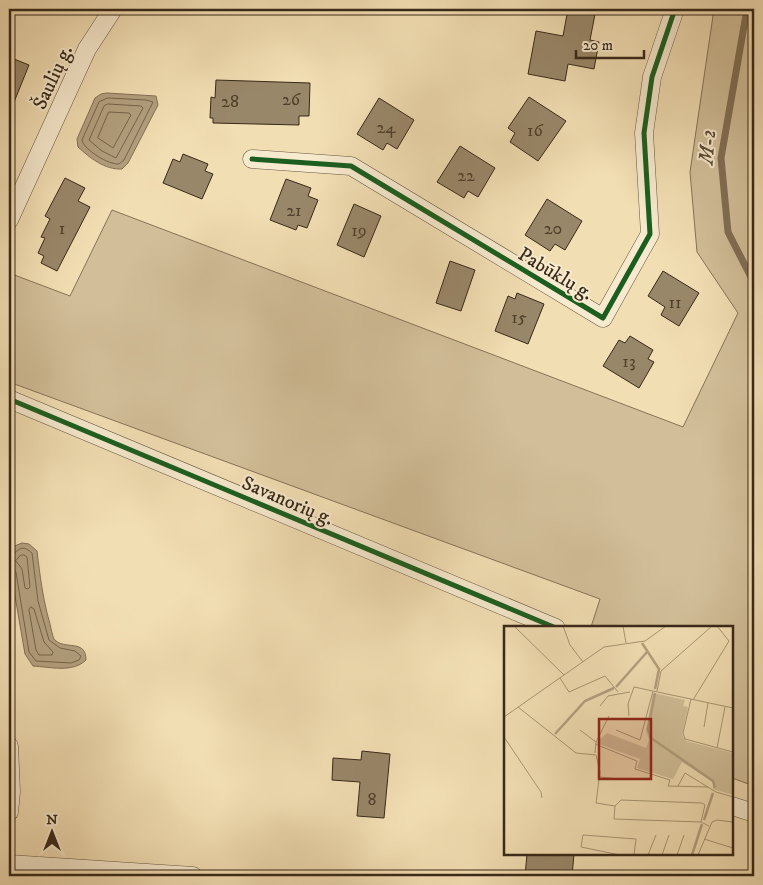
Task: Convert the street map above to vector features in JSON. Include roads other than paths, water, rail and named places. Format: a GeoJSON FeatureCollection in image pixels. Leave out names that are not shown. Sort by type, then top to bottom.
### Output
{"type":"FeatureCollection","features":[{"type":"Feature","properties":{"kind":"street","name":"Šaulių g."},"geometry":{"type":"LineString","coordinates":[[9,220],[88,49],[113,9]]}},
{"type":"Feature","properties":{"kind":"street","name":"Pabūklų g."},"geometry":{"type":"LineString","coordinates":[[252,159],[351,166],[603,318],[650,234],[644,133],[652,77],[675,9]]}},
{"type":"Feature","properties":{"kind":"street","name":"Savanorių g."},"geometry":{"type":"LineString","coordinates":[[9,400],[551,626]]}},
{"type":"Feature","properties":{"kind":"street"},"geometry":{"type":"LineString","coordinates":[[9,746],[11,792],[9,812]]}},
{"type":"Feature","properties":{"kind":"street"},"geometry":{"type":"LineString","coordinates":[[733,806],[754,813]]}},
{"type":"Feature","properties":{"kind":"street"},"geometry":{"type":"LineString","coordinates":[[9,864],[193,876]]}},
{"type":"Feature","properties":{"kind":"water"},"geometry":{"type":"Polygon","coordinates":[[[107,93],[156,96],[158,105],[128,163],[122,169],[110,168],[104,165],[78,147],[77,139],[95,98],[107,93]]]}},
{"type":"Feature","properties":{"kind":"water"},"geometry":{"type":"Polygon","coordinates":[[[22,543],[29,544],[37,551],[44,597],[54,639],[63,644],[79,647],[85,653],[86,660],[75,667],[33,666],[25,654],[10,567],[12,547],[22,543]]]}},
{"type":"Feature","properties":{"kind":"waterway","name":"M-2"},"geometry":{"type":"LineString","coordinates":[[747,9],[721,158],[728,232],[754,283]]}}]}
